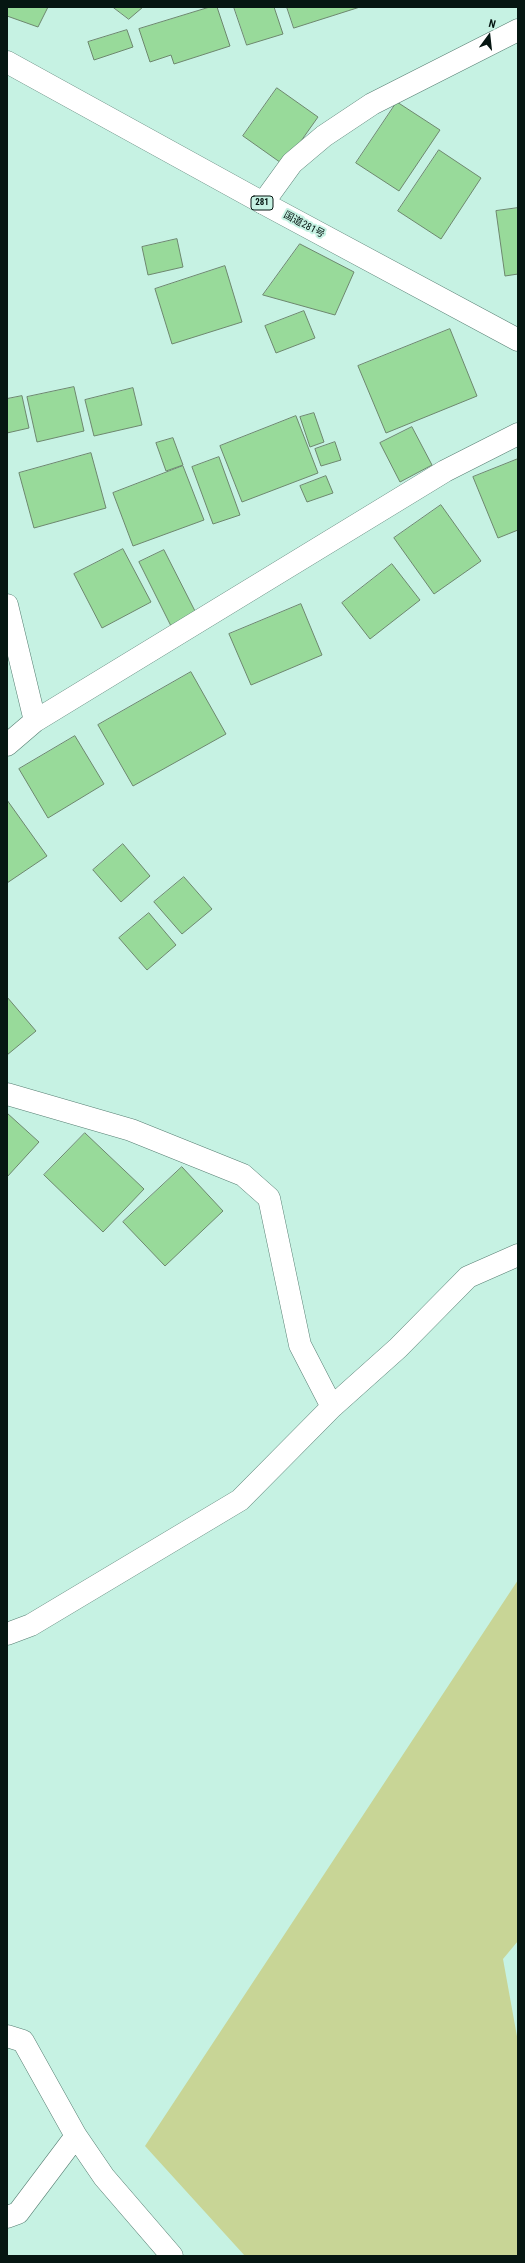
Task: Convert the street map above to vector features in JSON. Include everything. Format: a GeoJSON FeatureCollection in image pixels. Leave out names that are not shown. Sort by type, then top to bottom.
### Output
{"type":"FeatureCollection","features":[{"type":"Feature","properties":{"kind":"main road"},"geometry":{"type":"LineString","coordinates":[[263,204],[292,163],[324,136],[372,104],[518,30]]}},
{"type":"Feature","properties":{"kind":"main road","name":"国道281号"},"geometry":{"type":"LineString","coordinates":[[7,62],[263,204],[518,340]]}},
{"type":"Feature","properties":{"kind":"main road"},"geometry":{"type":"LineString","coordinates":[[7,745],[35,721],[445,471],[518,434]]}},
{"type":"Feature","properties":{"kind":"main road"},"geometry":{"type":"LineString","coordinates":[[7,605],[35,721]]}},
{"type":"Feature","properties":{"kind":"main road"},"geometry":{"type":"LineString","coordinates":[[7,1094],[131,1130],[243,1175],[269,1198],[300,1345],[332,1408]]}},
{"type":"Feature","properties":{"kind":"main road"},"geometry":{"type":"LineString","coordinates":[[7,1634],[31,1625],[240,1500],[332,1408],[398,1348],[468,1277],[518,1255]]}},
{"type":"Feature","properties":{"kind":"main road"},"geometry":{"type":"LineString","coordinates":[[7,2036],[23,2041],[76,2136],[104,2177],[172,2256]]}},
{"type":"Feature","properties":{"kind":"main road"},"geometry":{"type":"LineString","coordinates":[[7,2217],[18,2213],[76,2136]]}},
{"type":"Feature","properties":{"kind":"green space"},"geometry":{"type":"Polygon","coordinates":[[[518,1580],[518,1941],[503,1959],[518,2042],[518,2256],[245,2256],[145,2146],[518,1580]]]}},
{"type":"Feature","properties":{"kind":"building"},"geometry":{"type":"Polygon","coordinates":[[[7,7],[48,7],[38,27],[7,16],[7,7]]]}},
{"type":"Feature","properties":{"kind":"building"},"geometry":{"type":"Polygon","coordinates":[[[113,7],[143,7],[129,19],[113,7]]]}},
{"type":"Feature","properties":{"kind":"building"},"geometry":{"type":"Polygon","coordinates":[[[210,7],[217,7],[230,46],[174,64],[171,55],[150,62],[139,29],[210,7]]]}},
{"type":"Feature","properties":{"kind":"building"},"geometry":{"type":"Polygon","coordinates":[[[234,7],[274,7],[283,34],[247,45],[234,7]]]}},
{"type":"Feature","properties":{"kind":"building"},"geometry":{"type":"Polygon","coordinates":[[[287,7],[360,7],[294,28],[287,7]]]}},
{"type":"Feature","properties":{"kind":"building"},"geometry":{"type":"Polygon","coordinates":[[[127,30],[133,47],[94,60],[88,42],[127,30]]]}},
{"type":"Feature","properties":{"kind":"building"},"geometry":{"type":"Polygon","coordinates":[[[277,88],[318,117],[284,165],[243,136],[277,88]]]}},
{"type":"Feature","properties":{"kind":"building"},"geometry":{"type":"Polygon","coordinates":[[[397,102],[440,130],[399,191],[356,163],[397,102]]]}},
{"type":"Feature","properties":{"kind":"building"},"geometry":{"type":"Polygon","coordinates":[[[439,150],[481,178],[441,239],[398,211],[439,150]]]}},
{"type":"Feature","properties":{"kind":"building"},"geometry":{"type":"Polygon","coordinates":[[[518,208],[518,274],[505,276],[496,211],[518,208]]]}},
{"type":"Feature","properties":{"kind":"building"},"geometry":{"type":"Polygon","coordinates":[[[177,239],[183,267],[148,275],[142,247],[177,239]]]}},
{"type":"Feature","properties":{"kind":"building"},"geometry":{"type":"Polygon","coordinates":[[[300,244],[354,272],[335,315],[263,295],[300,244]]]}},
{"type":"Feature","properties":{"kind":"building"},"geometry":{"type":"Polygon","coordinates":[[[225,266],[242,322],[172,344],[155,289],[225,266]]]}},
{"type":"Feature","properties":{"kind":"building"},"geometry":{"type":"Polygon","coordinates":[[[304,311],[315,338],[276,353],[265,326],[304,311]]]}},
{"type":"Feature","properties":{"kind":"building"},"geometry":{"type":"Polygon","coordinates":[[[450,329],[477,396],[386,433],[358,366],[450,329]]]}},
{"type":"Feature","properties":{"kind":"building"},"geometry":{"type":"Polygon","coordinates":[[[74,387],[84,431],[37,442],[27,397],[74,387]]]}},
{"type":"Feature","properties":{"kind":"building"},"geometry":{"type":"Polygon","coordinates":[[[133,388],[142,425],[94,436],[85,400],[133,388]]]}},
{"type":"Feature","properties":{"kind":"building"},"geometry":{"type":"Polygon","coordinates":[[[22,396],[29,428],[7,433],[7,399],[22,396]]]}},
{"type":"Feature","properties":{"kind":"building"},"geometry":{"type":"Polygon","coordinates":[[[314,413],[324,442],[310,447],[300,417],[314,413]]]}},
{"type":"Feature","properties":{"kind":"building"},"geometry":{"type":"Polygon","coordinates":[[[296,416],[318,473],[242,502],[220,446],[296,416]]]}},
{"type":"Feature","properties":{"kind":"building"},"geometry":{"type":"Polygon","coordinates":[[[412,427],[432,465],[400,482],[380,443],[412,427]]]}},
{"type":"Feature","properties":{"kind":"building"},"geometry":{"type":"Polygon","coordinates":[[[173,438],[183,465],[166,471],[156,443],[173,438]]]}},
{"type":"Feature","properties":{"kind":"building"},"geometry":{"type":"Polygon","coordinates":[[[335,442],[341,460],[321,466],[315,449],[335,442]]]}},
{"type":"Feature","properties":{"kind":"building"},"geometry":{"type":"Polygon","coordinates":[[[91,453],[106,508],[34,528],[19,473],[91,453]]]}},
{"type":"Feature","properties":{"kind":"building"},"geometry":{"type":"Polygon","coordinates":[[[219,457],[240,515],[213,524],[192,467],[219,457]]]}},
{"type":"Feature","properties":{"kind":"building"},"geometry":{"type":"Polygon","coordinates":[[[518,459],[518,530],[498,538],[473,477],[518,459]]]}},
{"type":"Feature","properties":{"kind":"building"},"geometry":{"type":"Polygon","coordinates":[[[183,466],[204,520],[133,546],[113,493],[183,466]]]}},
{"type":"Feature","properties":{"kind":"building"},"geometry":{"type":"Polygon","coordinates":[[[326,476],[333,493],[307,502],[300,486],[326,476]]]}},
{"type":"Feature","properties":{"kind":"building"},"geometry":{"type":"Polygon","coordinates":[[[441,505],[481,561],[434,594],[394,538],[441,505]]]}},
{"type":"Feature","properties":{"kind":"building"},"geometry":{"type":"Polygon","coordinates":[[[123,549],[151,602],[102,628],[74,574],[123,549]]]}},
{"type":"Feature","properties":{"kind":"building"},"geometry":{"type":"Polygon","coordinates":[[[164,550],[197,615],[172,628],[139,562],[164,550]]]}},
{"type":"Feature","properties":{"kind":"building"},"geometry":{"type":"Polygon","coordinates":[[[392,564],[420,600],[370,639],[342,603],[392,564]]]}},
{"type":"Feature","properties":{"kind":"building"},"geometry":{"type":"Polygon","coordinates":[[[301,604],[322,655],[251,685],[229,634],[301,604]]]}},
{"type":"Feature","properties":{"kind":"building"},"geometry":{"type":"Polygon","coordinates":[[[191,672],[226,734],[133,786],[98,725],[191,672]]]}},
{"type":"Feature","properties":{"kind":"building"},"geometry":{"type":"Polygon","coordinates":[[[75,736],[104,784],[48,818],[19,769],[75,736]]]}},
{"type":"Feature","properties":{"kind":"building"},"geometry":{"type":"Polygon","coordinates":[[[7,800],[47,856],[7,883],[7,800]]]}},
{"type":"Feature","properties":{"kind":"building"},"geometry":{"type":"Polygon","coordinates":[[[123,844],[150,876],[121,902],[93,870],[123,844]]]}},
{"type":"Feature","properties":{"kind":"building"},"geometry":{"type":"Polygon","coordinates":[[[184,877],[212,909],[182,934],[154,902],[184,877]]]}},
{"type":"Feature","properties":{"kind":"building"},"geometry":{"type":"Polygon","coordinates":[[[149,913],[176,945],[147,970],[119,938],[149,913]]]}},
{"type":"Feature","properties":{"kind":"building"},"geometry":{"type":"Polygon","coordinates":[[[7,997],[36,1031],[7,1055],[7,997]]]}},
{"type":"Feature","properties":{"kind":"building"},"geometry":{"type":"Polygon","coordinates":[[[7,1113],[39,1142],[7,1177],[7,1113]]]}},
{"type":"Feature","properties":{"kind":"building"},"geometry":{"type":"Polygon","coordinates":[[[85,1133],[144,1189],[103,1232],[44,1175],[85,1133]]]}},
{"type":"Feature","properties":{"kind":"building"},"geometry":{"type":"Polygon","coordinates":[[[182,1167],[223,1211],[165,1266],[123,1222],[182,1167]]]}}]}
